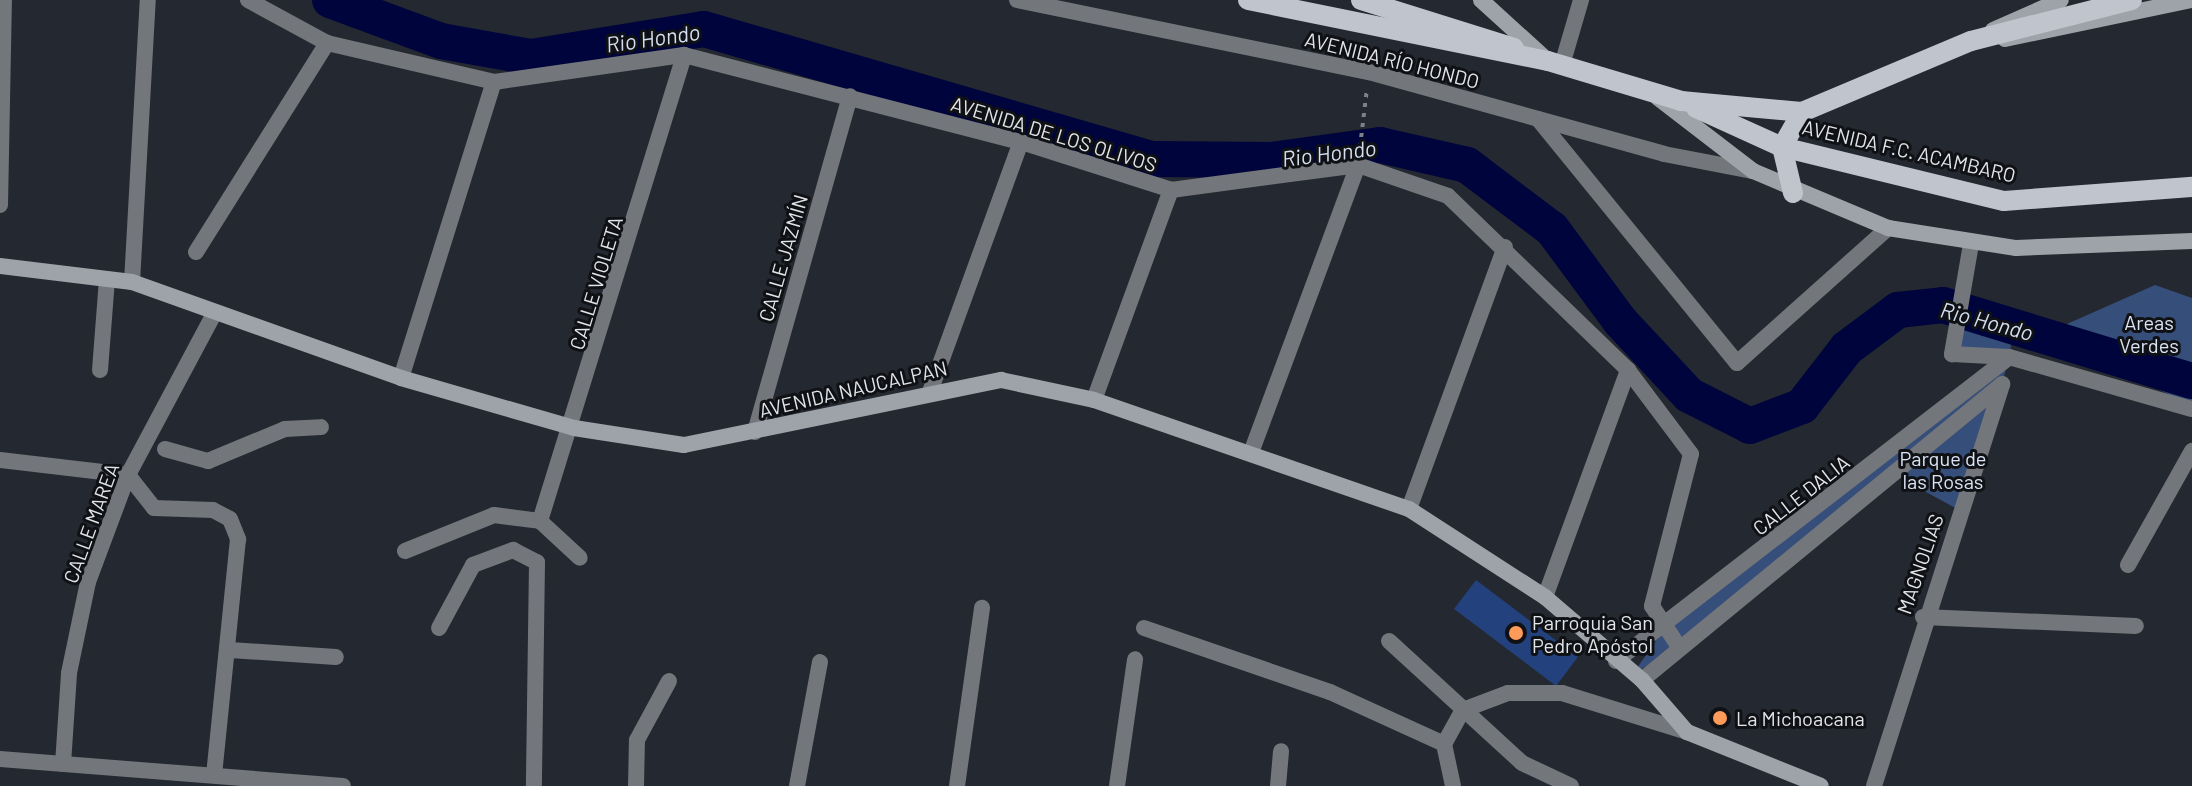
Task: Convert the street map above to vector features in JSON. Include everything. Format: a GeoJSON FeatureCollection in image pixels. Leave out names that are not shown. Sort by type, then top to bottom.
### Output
{"type":"FeatureCollection","features":[{"type":"Feature","properties":{"kind":"main road"},"geometry":{"type":"LineString","coordinates":[[1248,0],[1555,63],[1644,87],[1681,101],[1802,112],[2061,0]]}},
{"type":"Feature","properties":{"kind":"main road"},"geometry":{"type":"LineString","coordinates":[[1361,0],[1429,16],[1555,63]]}},
{"type":"Feature","properties":{"kind":"main road"},"geometry":{"type":"LineString","coordinates":[[1481,0],[1555,63]]}},
{"type":"Feature","properties":{"kind":"main road"},"geometry":{"type":"LineString","coordinates":[[1971,41],[2132,0]]}},
{"type":"Feature","properties":{"kind":"main road"},"geometry":{"type":"LineString","coordinates":[[1971,41],[2039,37],[2192,0]]}},
{"type":"Feature","properties":{"kind":"main road"},"geometry":{"type":"LineString","coordinates":[[1644,87],[1753,171],[1793,193],[1888,228],[1971,244],[2192,241]]}},
{"type":"Feature","properties":{"kind":"main road","name":"AVENIDA F.C. ACAMBARO"},"geometry":{"type":"LineString","coordinates":[[1681,101],[1782,147],[2004,201],[2190,185]]}},
{"type":"Feature","properties":{"kind":"main road"},"geometry":{"type":"LineString","coordinates":[[1793,193],[1782,147],[1802,112]]}},
{"type":"Feature","properties":{"kind":"main road","name":"AVENIDA NAUCALPAN"},"geometry":{"type":"LineString","coordinates":[[0,266],[132,282],[214,314],[401,378],[574,428],[684,445],[755,432],[931,389],[1001,380],[1094,400],[1252,450],[1409,509],[1545,597],[1616,661],[1642,680],[1687,732],[1821,786]]}},
{"type":"Feature","properties":{"kind":"street"},"geometry":{"type":"LineString","coordinates":[[0,205],[4,0]]}},
{"type":"Feature","properties":{"kind":"street"},"geometry":{"type":"LineString","coordinates":[[132,282],[148,0]]}},
{"type":"Feature","properties":{"kind":"street","name":"AVENIDA DE LOS OLIVOS"},"geometry":{"type":"LineString","coordinates":[[248,0],[327,43],[494,82],[684,55],[1021,142],[1171,190],[1359,162],[1448,196],[1505,247],[1628,370],[1691,454],[1652,606],[1663,628],[1679,647]]}},
{"type":"Feature","properties":{"kind":"street","name":"AVENIDA RÍO HONDO"},"geometry":{"type":"LineString","coordinates":[[1017,0],[1369,72],[1538,119],[1753,171]]}},
{"type":"Feature","properties":{"kind":"street"},"geometry":{"type":"LineString","coordinates":[[1555,63],[1581,0]]}},
{"type":"Feature","properties":{"kind":"street"},"geometry":{"type":"LineString","coordinates":[[196,252],[327,43]]}},
{"type":"Feature","properties":{"kind":"street","name":"CALLE VIOLETA"},"geometry":{"type":"LineString","coordinates":[[540,521],[574,428],[684,55]]}},
{"type":"Feature","properties":{"kind":"street"},"geometry":{"type":"LineString","coordinates":[[401,378],[494,82]]}},
{"type":"Feature","properties":{"kind":"street","name":"CALLE JAZMÍN"},"geometry":{"type":"LineString","coordinates":[[755,432],[850,96]]}},
{"type":"Feature","properties":{"kind":"street"},"geometry":{"type":"LineString","coordinates":[[1538,119],[1737,363],[1888,228]]}},
{"type":"Feature","properties":{"kind":"street"},"geometry":{"type":"LineString","coordinates":[[931,389],[1021,142]]}},
{"type":"Feature","properties":{"kind":"street"},"geometry":{"type":"LineString","coordinates":[[1252,450],[1359,162]]}},
{"type":"Feature","properties":{"kind":"street"},"geometry":{"type":"LineString","coordinates":[[1094,400],[1171,190]]}},
{"type":"Feature","properties":{"kind":"street"},"geometry":{"type":"LineString","coordinates":[[1971,244],[1952,354],[2009,357],[2192,409]]}},
{"type":"Feature","properties":{"kind":"street"},"geometry":{"type":"LineString","coordinates":[[1409,509],[1505,247]]}},
{"type":"Feature","properties":{"kind":"street"},"geometry":{"type":"LineString","coordinates":[[100,370],[107,279]]}},
{"type":"Feature","properties":{"kind":"street","name":"CALLE MAREA"},"geometry":{"type":"LineString","coordinates":[[63,764],[69,673],[88,582],[128,475],[214,314]]}},
{"type":"Feature","properties":{"kind":"street","name":"MAGNOLIAS"},"geometry":{"type":"LineString","coordinates":[[1874,786],[1923,617],[2009,357]]}},
{"type":"Feature","properties":{"kind":"street","name":"CALLE DALIA"},"geometry":{"type":"LineString","coordinates":[[1616,661],[1663,628],[2009,357]]}},
{"type":"Feature","properties":{"kind":"street"},"geometry":{"type":"LineString","coordinates":[[1545,597],[1628,370]]}},
{"type":"Feature","properties":{"kind":"street","name":"CALLE DALIA"},"geometry":{"type":"LineString","coordinates":[[1642,680],[2002,384]]}},
{"type":"Feature","properties":{"kind":"street"},"geometry":{"type":"LineString","coordinates":[[165,449],[208,461],[285,429],[321,427]]}},
{"type":"Feature","properties":{"kind":"street"},"geometry":{"type":"LineString","coordinates":[[2128,565],[2192,451]]}},
{"type":"Feature","properties":{"kind":"street"},"geometry":{"type":"LineString","coordinates":[[0,460],[128,475],[154,508],[213,510],[230,519],[238,539],[230,650],[214,775]]}},
{"type":"Feature","properties":{"kind":"street"},"geometry":{"type":"LineString","coordinates":[[1823,503],[1837,520]]}},
{"type":"Feature","properties":{"kind":"street"},"geometry":{"type":"LineString","coordinates":[[405,551],[494,515],[540,521],[580,558]]}},
{"type":"Feature","properties":{"kind":"street"},"geometry":{"type":"LineString","coordinates":[[439,628],[473,565],[513,550],[537,562],[534,786]]}},
{"type":"Feature","properties":{"kind":"street"},"geometry":{"type":"LineString","coordinates":[[957,786],[982,608]]}},
{"type":"Feature","properties":{"kind":"street"},"geometry":{"type":"LineString","coordinates":[[1923,617],[2136,626]]}},
{"type":"Feature","properties":{"kind":"street"},"geometry":{"type":"LineString","coordinates":[[1144,628],[1330,692],[1444,744]]}},
{"type":"Feature","properties":{"kind":"street"},"geometry":{"type":"LineString","coordinates":[[1389,641],[1522,763],[1571,786]]}},
{"type":"Feature","properties":{"kind":"street"},"geometry":{"type":"LineString","coordinates":[[230,650],[336,657]]}},
{"type":"Feature","properties":{"kind":"street"},"geometry":{"type":"LineString","coordinates":[[1117,786],[1135,659]]}},
{"type":"Feature","properties":{"kind":"street"},"geometry":{"type":"LineString","coordinates":[[797,786],[820,662]]}},
{"type":"Feature","properties":{"kind":"street"},"geometry":{"type":"LineString","coordinates":[[636,786],[637,740],[669,681]]}},
{"type":"Feature","properties":{"kind":"street"},"geometry":{"type":"LineString","coordinates":[[1453,786],[1444,744],[1463,710],[1508,693],[1562,693],[1687,732]]}},
{"type":"Feature","properties":{"kind":"street"},"geometry":{"type":"LineString","coordinates":[[1278,786],[1281,751]]}},
{"type":"Feature","properties":{"kind":"street"},"geometry":{"type":"LineString","coordinates":[[0,759],[343,786]]}},
{"type":"Feature","properties":{"kind":"path"},"geometry":{"type":"LineString","coordinates":[[1359,162],[1366,103]]}},
{"type":"Feature","properties":{"kind":"green space","name":"Areas Verdes"},"geometry":{"type":"Polygon","coordinates":[[[2155,285],[2192,298],[2192,405],[2042,335],[2155,285]]]}},
{"type":"Feature","properties":{"kind":"green space","name":"Parque de las Rosas"},"geometry":{"type":"Polygon","coordinates":[[[1959,312],[2014,327],[2009,357],[2002,384],[1959,510],[1893,474],[1686,641],[1632,675],[1665,628],[2008,358],[1952,354],[1959,312]]]}},
{"type":"Feature","properties":{"kind":"building","name":"Parroquia San Pedro Apóstol"},"geometry":{"type":"Polygon","coordinates":[[[1476,580],[1578,657],[1556,686],[1454,609],[1476,580]]]}},
{"type":"Feature","properties":{"kind":"waterway","name":"Rio Hondo"},"geometry":{"type":"LineString","coordinates":[[330,0],[441,41],[531,57],[704,29],[1152,159],[1272,160],[1380,145],[1467,165],[1552,229],[1620,321],[1689,395],[1750,426],[1802,406],[1847,348],[1898,310],[1943,305],[2192,381]]}},
{"type":"Feature","properties":{"kind":"place","name":"Parroquia San Pedro Apóstol"},"geometry":{"type":"Point","coordinates":[1516,633]}},
{"type":"Feature","properties":{"kind":"place","name":"La Michoacana"},"geometry":{"type":"Point","coordinates":[1720,718]}}]}
